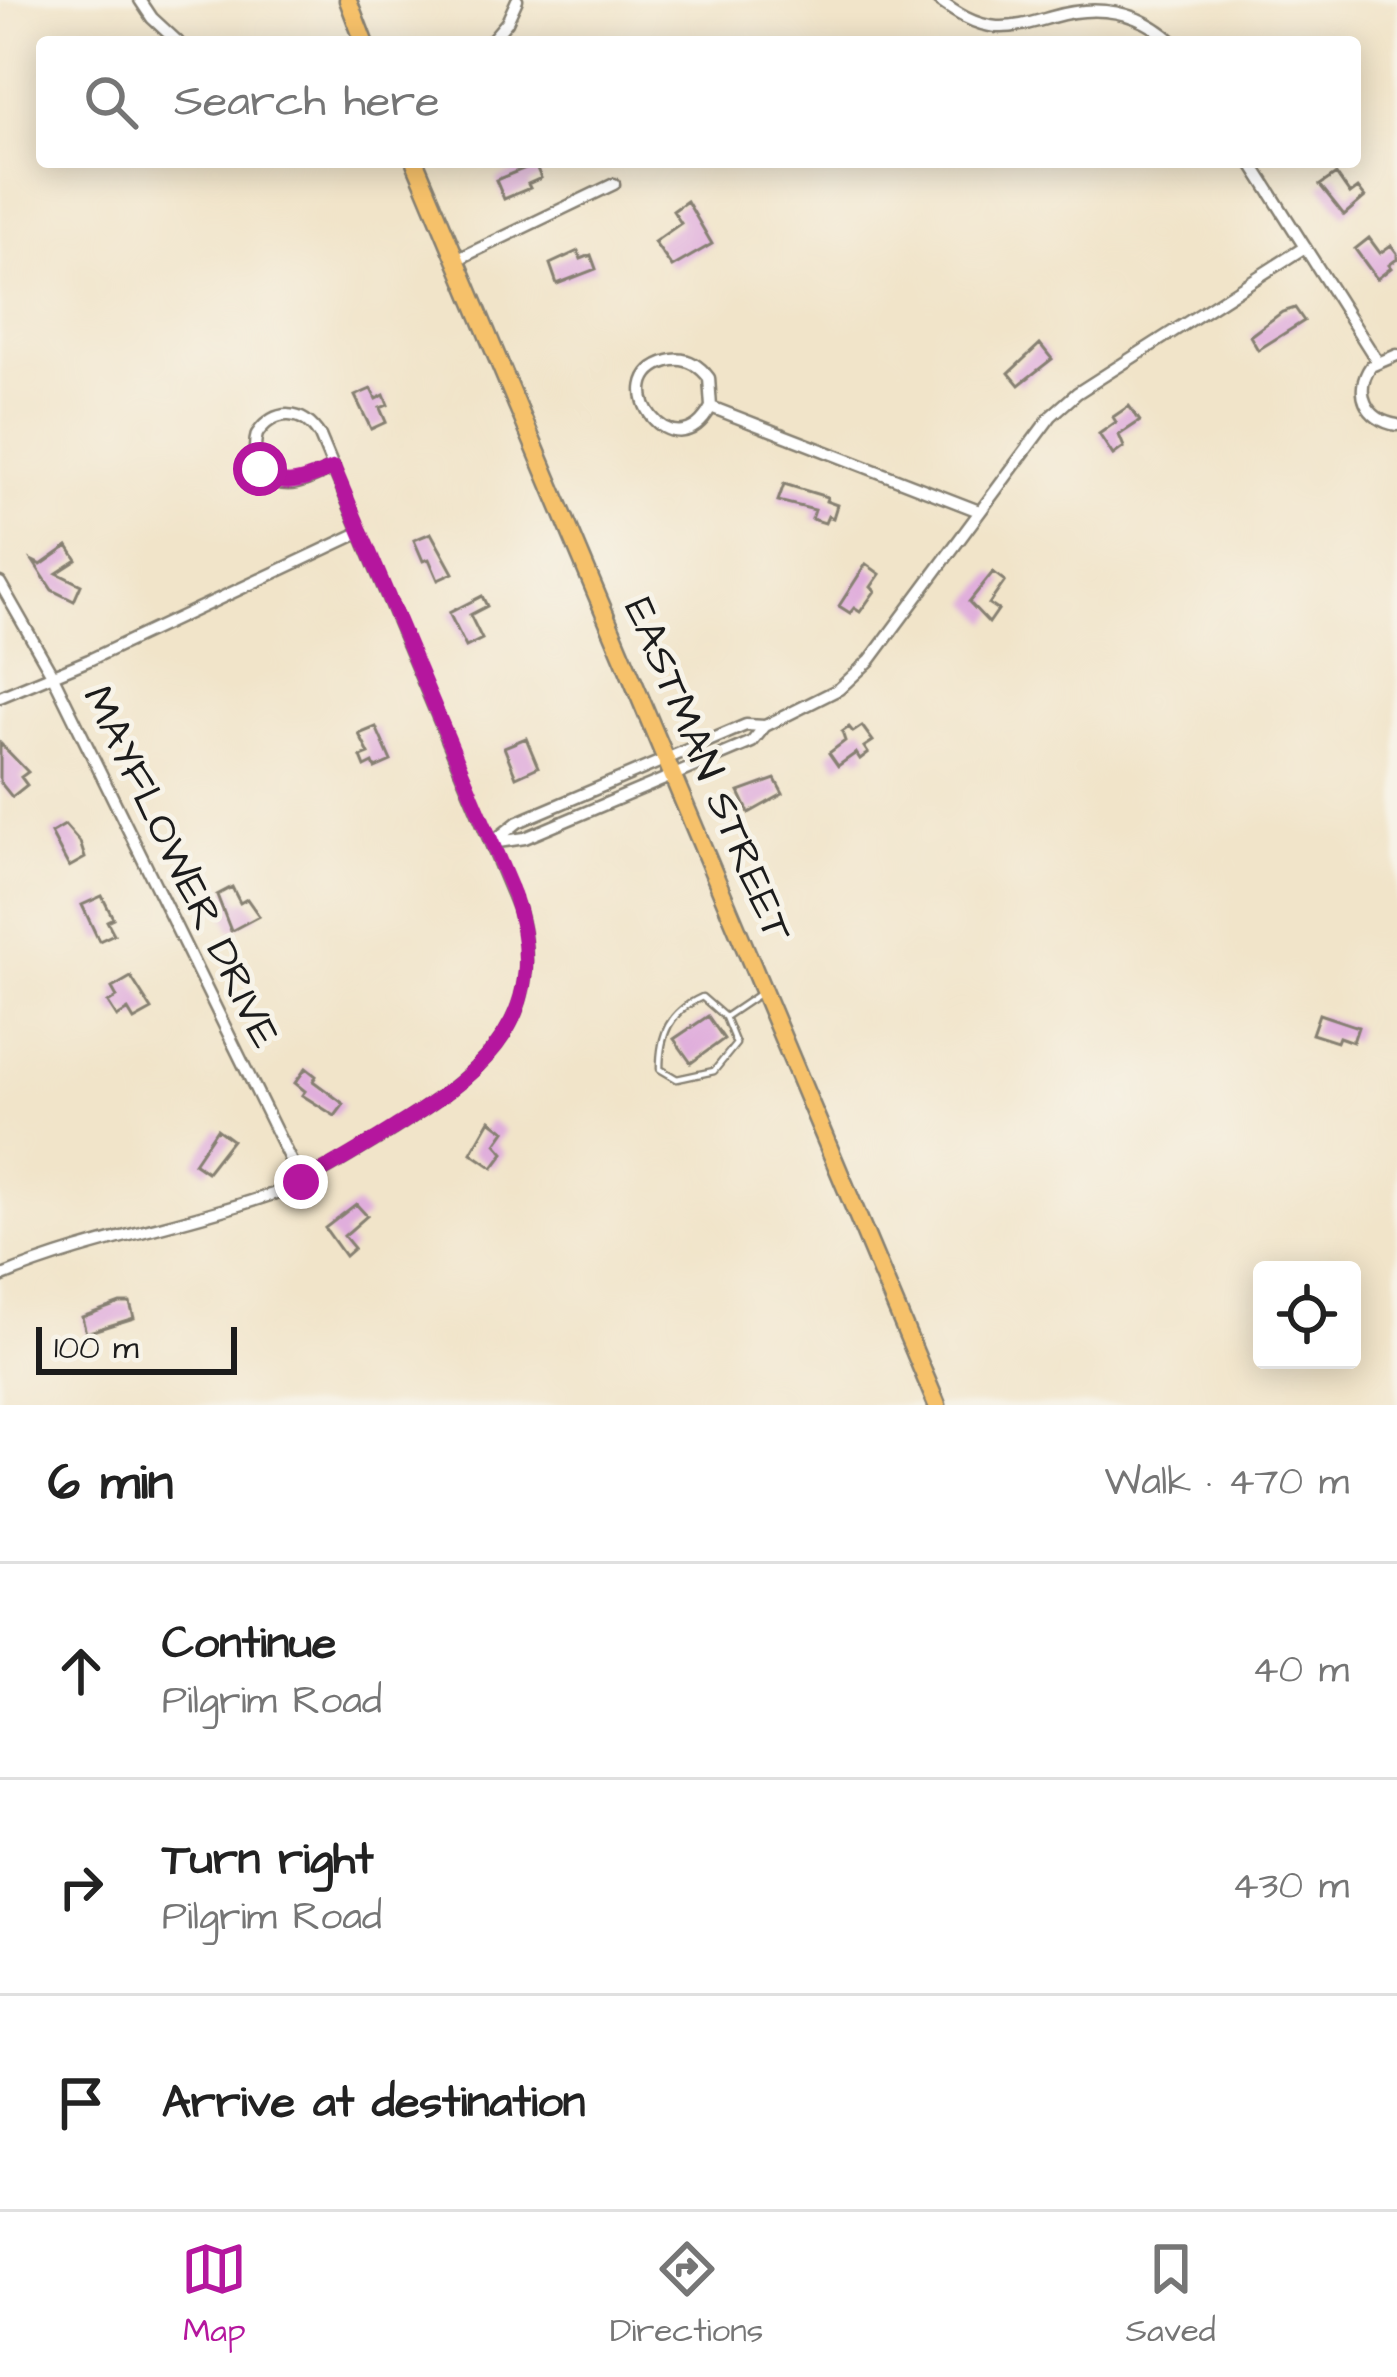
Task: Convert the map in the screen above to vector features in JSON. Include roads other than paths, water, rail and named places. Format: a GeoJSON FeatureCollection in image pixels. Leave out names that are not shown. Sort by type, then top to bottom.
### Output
{"type":"FeatureCollection","features":[{"type":"Feature","properties":{"kind":"main road"},"geometry":{"type":"LineString","coordinates":[[347,0],[362,36]]}},
{"type":"Feature","properties":{"kind":"main road","name":"EASTMAN STREET"},"geometry":{"type":"LineString","coordinates":[[418,168],[938,1405]]}},
{"type":"Feature","properties":{"kind":"street"},"geometry":{"type":"LineString","coordinates":[[140,0],[172,36]]}},
{"type":"Feature","properties":{"kind":"street"},"geometry":{"type":"LineString","coordinates":[[495,36],[517,0]]}},
{"type":"Feature","properties":{"kind":"street"},"geometry":{"type":"LineString","coordinates":[[938,0],[963,17],[1002,27],[1082,9],[1114,11],[1166,36]]}},
{"type":"Feature","properties":{"kind":"street"},"geometry":{"type":"LineString","coordinates":[[1255,168],[1377,361]]}},
{"type":"Feature","properties":{"kind":"street"},"geometry":{"type":"LineString","coordinates":[[456,260],[614,184]]}},
{"type":"Feature","properties":{"kind":"street"},"geometry":{"type":"LineString","coordinates":[[492,843],[525,838],[670,768],[752,742],[765,727],[822,700],[857,674],[1063,404],[1305,247]]}},
{"type":"Feature","properties":{"kind":"street"},"geometry":{"type":"LineString","coordinates":[[1397,355],[1377,361],[1364,379],[1364,401],[1378,419],[1397,425]]}},
{"type":"Feature","properties":{"kind":"street"},"geometry":{"type":"LineString","coordinates":[[664,362],[693,363],[709,378],[711,407],[691,428],[662,427],[646,412],[644,382],[664,362]]}},
{"type":"Feature","properties":{"kind":"street"},"geometry":{"type":"LineString","coordinates":[[711,407],[979,512]]}},
{"type":"Feature","properties":{"kind":"street"},"geometry":{"type":"LineString","coordinates":[[0,1277],[301,1182],[459,1085],[505,1034],[521,993],[524,936],[514,895],[334,468],[317,429],[300,416],[285,414],[272,418],[257,434],[256,462],[277,482],[298,482],[334,468]]}},
{"type":"Feature","properties":{"kind":"street"},"geometry":{"type":"LineString","coordinates":[[0,697],[361,532]]}},
{"type":"Feature","properties":{"kind":"street","name":"MAYFLOWER DRIVE"},"geometry":{"type":"LineString","coordinates":[[0,583],[53,676],[301,1182]]}},
{"type":"Feature","properties":{"kind":"lane"},"geometry":{"type":"LineString","coordinates":[[725,1017],[764,991]]}},
{"type":"Feature","properties":{"kind":"lane"},"geometry":{"type":"LineString","coordinates":[[702,997],[725,1017],[736,1044],[714,1071],[677,1078],[660,1069],[668,1022],[683,1006],[702,997]]}}]}
